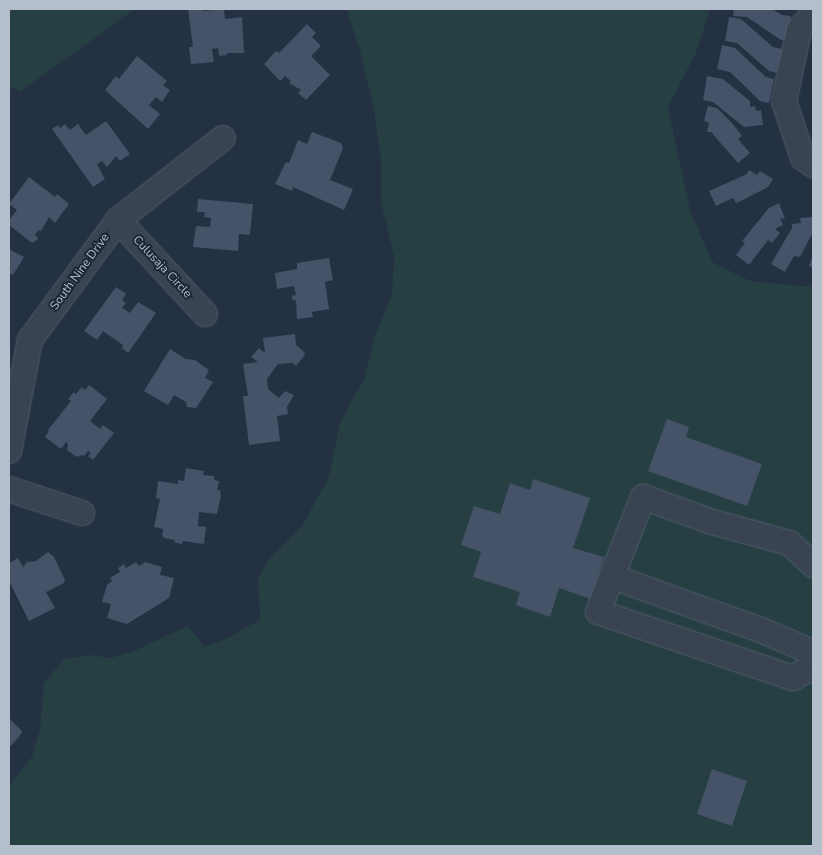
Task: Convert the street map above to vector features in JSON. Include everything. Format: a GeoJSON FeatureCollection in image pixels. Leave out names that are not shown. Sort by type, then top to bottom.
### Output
{"type":"FeatureCollection","features":[{"type":"Feature","properties":{"kind":"street"},"geometry":{"type":"LineString","coordinates":[[813,14],[799,30],[784,101],[803,158],[813,165]]}},
{"type":"Feature","properties":{"kind":"street","name":"South Nine Drive"},"geometry":{"type":"LineString","coordinates":[[9,451],[30,340],[118,220],[223,138]]}},
{"type":"Feature","properties":{"kind":"street","name":"Culusaja Circle"},"geometry":{"type":"LineString","coordinates":[[118,220],[205,314]]}},
{"type":"Feature","properties":{"kind":"street"},"geometry":{"type":"LineString","coordinates":[[9,489],[82,513]]}},
{"type":"Feature","properties":{"kind":"street"},"geometry":{"type":"LineString","coordinates":[[813,565],[789,543],[712,522],[643,497],[598,612],[793,678],[806,670],[813,662]]}},
{"type":"Feature","properties":{"kind":"street"},"geometry":{"type":"LineString","coordinates":[[613,577],[761,630],[802,648],[813,657]]}},
{"type":"Feature","properties":{"kind":"green space"},"geometry":{"type":"Polygon","coordinates":[[[9,9],[135,9],[21,91],[9,86],[9,9]]]}},
{"type":"Feature","properties":{"kind":"green space"},"geometry":{"type":"Polygon","coordinates":[[[347,9],[710,9],[696,53],[668,107],[690,210],[712,262],[750,281],[813,287],[813,846],[9,846],[9,785],[32,757],[40,728],[44,683],[64,659],[89,655],[111,658],[132,652],[187,626],[205,647],[221,641],[260,620],[258,577],[271,557],[302,526],[329,477],[340,422],[365,377],[375,336],[392,295],[394,256],[381,202],[381,160],[374,111],[362,58],[347,9]]]}},
{"type":"Feature","properties":{"kind":"building"},"geometry":{"type":"Polygon","coordinates":[[[188,9],[202,9],[203,11],[224,9],[225,19],[242,17],[244,53],[227,53],[227,55],[219,56],[218,48],[212,49],[214,62],[191,64],[189,47],[193,47],[188,9]]]}},
{"type":"Feature","properties":{"kind":"building"},"geometry":{"type":"Polygon","coordinates":[[[734,9],[772,9],[782,15],[791,16],[789,41],[781,40],[747,17],[733,16],[734,9]]]}},
{"type":"Feature","properties":{"kind":"building"},"geometry":{"type":"Polygon","coordinates":[[[729,17],[741,19],[773,47],[782,49],[777,73],[769,71],[737,43],[725,41],[729,17]]]}},
{"type":"Feature","properties":{"kind":"building"},"geometry":{"type":"Polygon","coordinates":[[[307,24],[316,33],[312,37],[321,46],[311,56],[330,75],[306,100],[298,93],[301,90],[289,83],[291,81],[285,76],[280,81],[264,64],[276,51],[279,53],[307,24]]]}},
{"type":"Feature","properties":{"kind":"building"},"geometry":{"type":"Polygon","coordinates":[[[722,45],[735,48],[766,77],[774,79],[769,103],[760,101],[730,72],[717,69],[722,45]]]}},
{"type":"Feature","properties":{"kind":"building"},"geometry":{"type":"Polygon","coordinates":[[[137,56],[167,81],[163,85],[170,90],[162,102],[156,97],[149,105],[160,114],[148,129],[105,90],[116,76],[119,79],[137,56]]]}},
{"type":"Feature","properties":{"kind":"building"},"geometry":{"type":"Polygon","coordinates":[[[707,76],[723,79],[750,101],[750,107],[755,106],[756,111],[761,110],[763,125],[744,127],[713,102],[703,100],[707,76]]]}},
{"type":"Feature","properties":{"kind":"building"},"geometry":{"type":"Polygon","coordinates":[[[708,106],[717,108],[742,136],[738,139],[750,153],[738,163],[711,132],[707,132],[709,123],[704,121],[708,106]]]}},
{"type":"Feature","properties":{"kind":"building"},"geometry":{"type":"Polygon","coordinates":[[[106,121],[130,154],[120,161],[116,156],[107,167],[102,161],[97,164],[105,179],[93,187],[52,129],[58,125],[60,128],[65,124],[70,130],[78,124],[86,135],[106,121]]]}},
{"type":"Feature","properties":{"kind":"building"},"geometry":{"type":"Polygon","coordinates":[[[312,132],[341,143],[343,148],[330,180],[353,189],[344,210],[293,187],[292,191],[275,184],[286,162],[289,163],[298,140],[307,144],[312,132]]]}},
{"type":"Feature","properties":{"kind":"building"},"geometry":{"type":"Polygon","coordinates":[[[749,170],[757,175],[760,171],[773,179],[768,187],[743,200],[736,203],[733,198],[716,206],[709,191],[747,174],[749,170]]]}},
{"type":"Feature","properties":{"kind":"building"},"geometry":{"type":"Polygon","coordinates":[[[29,177],[55,197],[57,194],[69,204],[55,223],[49,217],[41,231],[39,230],[35,234],[38,239],[32,243],[9,225],[9,220],[17,210],[9,204],[29,177]]]}},
{"type":"Feature","properties":{"kind":"building"},"geometry":{"type":"Polygon","coordinates":[[[198,199],[253,204],[250,235],[239,234],[238,251],[193,247],[196,226],[210,227],[211,218],[204,217],[205,212],[197,212],[198,199]]]}},
{"type":"Feature","properties":{"kind":"building"},"geometry":{"type":"Polygon","coordinates":[[[779,203],[785,219],[780,218],[783,225],[775,229],[780,233],[772,243],[768,240],[749,265],[736,255],[745,243],[742,241],[769,208],[779,203]]]}},
{"type":"Feature","properties":{"kind":"building"},"geometry":{"type":"Polygon","coordinates":[[[813,217],[813,232],[800,257],[794,256],[785,272],[771,264],[792,228],[792,224],[801,223],[800,218],[813,217]]]}},
{"type":"Feature","properties":{"kind":"building"},"geometry":{"type":"Polygon","coordinates":[[[9,249],[24,257],[13,275],[9,273],[9,249]]]}},
{"type":"Feature","properties":{"kind":"building"},"geometry":{"type":"Polygon","coordinates":[[[813,256],[813,268],[809,266],[813,256]]]}},
{"type":"Feature","properties":{"kind":"building"},"geometry":{"type":"Polygon","coordinates":[[[329,258],[333,280],[325,282],[329,309],[312,312],[313,317],[297,319],[296,300],[293,301],[292,296],[296,295],[294,286],[277,289],[275,273],[297,269],[297,263],[329,258]]]}},
{"type":"Feature","properties":{"kind":"building"},"geometry":{"type":"Polygon","coordinates":[[[116,287],[126,294],[122,300],[126,303],[122,308],[130,313],[138,302],[156,313],[128,353],[122,348],[123,345],[103,331],[97,340],[84,331],[116,287]]]}},
{"type":"Feature","properties":{"kind":"building"},"geometry":{"type":"Polygon","coordinates":[[[295,334],[296,345],[305,355],[296,366],[292,363],[278,364],[267,379],[268,389],[279,398],[285,391],[294,395],[287,407],[288,414],[277,416],[280,441],[249,445],[243,396],[248,396],[243,364],[258,362],[251,357],[259,348],[265,353],[263,338],[295,334]]]}},
{"type":"Feature","properties":{"kind":"building"},"geometry":{"type":"Polygon","coordinates":[[[170,349],[186,359],[195,360],[209,370],[205,378],[213,382],[196,408],[187,407],[186,402],[174,395],[168,405],[144,391],[170,349]]]}},
{"type":"Feature","properties":{"kind":"building"},"geometry":{"type":"Polygon","coordinates":[[[89,385],[107,399],[90,421],[100,429],[103,425],[114,433],[93,460],[88,456],[91,453],[88,451],[84,456],[77,457],[67,450],[68,444],[66,442],[61,449],[45,437],[48,430],[71,401],[68,399],[74,392],[76,394],[82,387],[85,390],[89,385]]]}},
{"type":"Feature","properties":{"kind":"building"},"geometry":{"type":"Polygon","coordinates":[[[667,419],[689,427],[686,437],[762,464],[747,506],[648,471],[667,419]]]}},
{"type":"Feature","properties":{"kind":"building"},"geometry":{"type":"Polygon","coordinates":[[[186,468],[204,471],[203,475],[214,476],[214,480],[219,481],[217,490],[220,490],[221,496],[217,514],[199,512],[198,526],[206,527],[204,544],[183,541],[182,544],[174,542],[175,540],[164,538],[162,535],[163,529],[154,527],[160,499],[156,498],[158,481],[178,484],[178,480],[184,481],[186,468]]]}},
{"type":"Feature","properties":{"kind":"building"},"geometry":{"type":"Polygon","coordinates":[[[533,479],[590,498],[573,548],[604,557],[591,599],[559,588],[550,617],[516,605],[520,592],[473,577],[481,552],[461,545],[474,506],[500,514],[510,483],[530,490],[533,479]]]}},
{"type":"Feature","properties":{"kind":"building"},"geometry":{"type":"Polygon","coordinates":[[[48,552],[54,557],[65,580],[64,583],[46,592],[55,608],[29,621],[9,581],[9,563],[18,558],[23,567],[27,562],[36,561],[48,552]]]}},
{"type":"Feature","properties":{"kind":"building"},"geometry":{"type":"Polygon","coordinates":[[[136,562],[139,566],[145,562],[162,567],[160,575],[174,578],[169,598],[127,624],[107,618],[111,604],[102,602],[107,585],[112,581],[110,578],[120,572],[118,568],[124,564],[126,568],[136,562]]]}},
{"type":"Feature","properties":{"kind":"building"},"geometry":{"type":"Polygon","coordinates":[[[9,718],[22,733],[11,746],[9,744],[9,718]]]}},
{"type":"Feature","properties":{"kind":"building"},"geometry":{"type":"Polygon","coordinates":[[[712,769],[747,781],[732,826],[697,814],[712,769]]]}}]}
